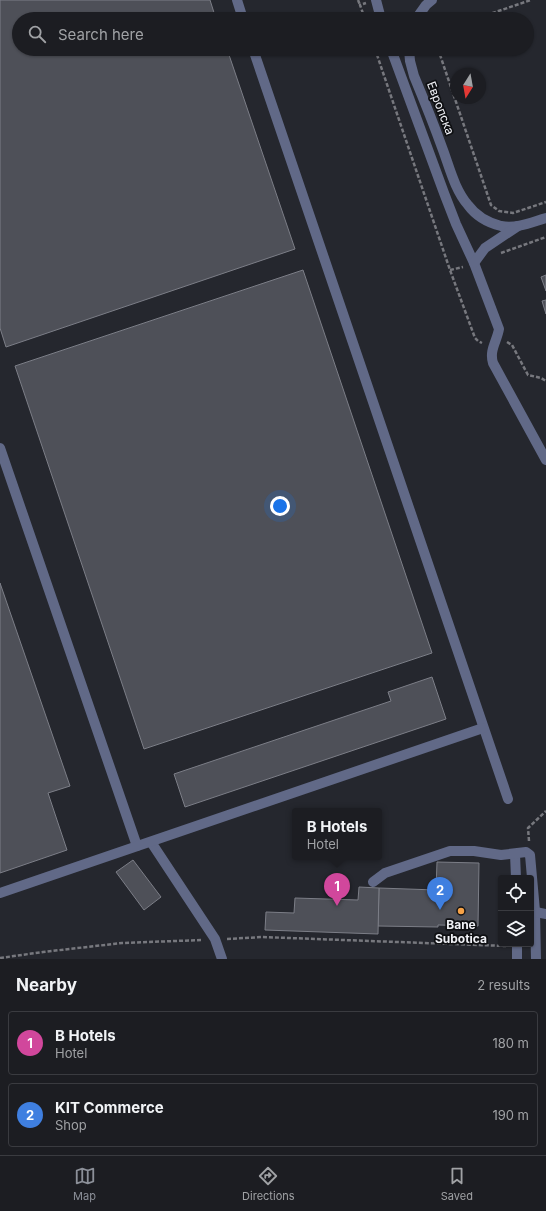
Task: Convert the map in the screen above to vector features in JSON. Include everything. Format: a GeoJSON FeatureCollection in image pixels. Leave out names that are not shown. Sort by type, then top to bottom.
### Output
{"type":"FeatureCollection","features":[{"type":"Feature","properties":{"kind":"street"},"geometry":{"type":"LineString","coordinates":[[237,0],[241,12]]}},
{"type":"Feature","properties":{"kind":"street"},"geometry":{"type":"LineString","coordinates":[[376,0],[380,12]]}},
{"type":"Feature","properties":{"kind":"street"},"geometry":{"type":"LineString","coordinates":[[421,12],[432,0]]}},
{"type":"Feature","properties":{"kind":"street"},"geometry":{"type":"LineString","coordinates":[[255,56],[508,799]]}},
{"type":"Feature","properties":{"kind":"street"},"geometry":{"type":"LineString","coordinates":[[393,56],[456,224],[474,263],[499,329],[491,352],[491,357],[546,460]]}},
{"type":"Feature","properties":{"kind":"street","name":"Европска"},"geometry":{"type":"LineString","coordinates":[[410,56],[410,61],[452,175],[469,206],[478,216],[490,222],[503,226],[518,226]]}},
{"type":"Feature","properties":{"kind":"street"},"geometry":{"type":"LineString","coordinates":[[395,62],[410,61]]}},
{"type":"Feature","properties":{"kind":"street"},"geometry":{"type":"LineString","coordinates":[[444,193],[459,190]]}},
{"type":"Feature","properties":{"kind":"street"},"geometry":{"type":"LineString","coordinates":[[474,263],[484,248],[518,226],[546,218]]}},
{"type":"Feature","properties":{"kind":"street"},"geometry":{"type":"LineString","coordinates":[[0,448],[137,846]]}},
{"type":"Feature","properties":{"kind":"street"},"geometry":{"type":"LineString","coordinates":[[0,893],[483,728]]}},
{"type":"Feature","properties":{"kind":"street"},"geometry":{"type":"LineString","coordinates":[[151,842],[215,939],[222,959]]}},
{"type":"Feature","properties":{"kind":"street"},"geometry":{"type":"LineString","coordinates":[[373,882],[385,874],[440,853],[450,851],[474,851],[501,855],[526,852],[530,855],[531,875]]}},
{"type":"Feature","properties":{"kind":"street"},"geometry":{"type":"LineString","coordinates":[[515,854],[516,875]]}},
{"type":"Feature","properties":{"kind":"street"},"geometry":{"type":"LineString","coordinates":[[534,911],[546,914]]}},
{"type":"Feature","properties":{"kind":"street"},"geometry":{"type":"LineString","coordinates":[[534,927],[536,959]]}},
{"type":"Feature","properties":{"kind":"street"},"geometry":{"type":"LineString","coordinates":[[517,947],[517,959]]}},
{"type":"Feature","properties":{"kind":"path"},"geometry":{"type":"LineString","coordinates":[[358,0],[360,4]]}},
{"type":"Feature","properties":{"kind":"path"},"geometry":{"type":"LineString","coordinates":[[496,12],[531,0]]}},
{"type":"Feature","properties":{"kind":"path"},"geometry":{"type":"LineString","coordinates":[[440,56],[491,205],[500,211],[513,213],[546,202]]}},
{"type":"Feature","properties":{"kind":"path"},"geometry":{"type":"LineString","coordinates":[[530,855],[528,828],[546,811]]}},
{"type":"Feature","properties":{"kind":"path"},"geometry":{"type":"LineString","coordinates":[[0,958],[122,943],[262,937],[483,945]]}},
{"type":"Feature","properties":{"kind":"building"},"geometry":{"type":"Polygon","coordinates":[[[0,0],[210,0],[214,12],[12,12],[12,56],[229,56],[295,249],[6,347],[0,328],[0,0]]]}},
{"type":"Feature","properties":{"kind":"building"},"geometry":{"type":"Polygon","coordinates":[[[303,270],[432,653],[144,749],[15,366],[303,270]]]}},
{"type":"Feature","properties":{"kind":"building"},"geometry":{"type":"Polygon","coordinates":[[[546,275],[546,291],[541,277],[546,275]]]}},
{"type":"Feature","properties":{"kind":"building"},"geometry":{"type":"Polygon","coordinates":[[[546,300],[546,314],[542,301],[546,300]]]}},
{"type":"Feature","properties":{"kind":"building"},"geometry":{"type":"Polygon","coordinates":[[[0,583],[70,786],[48,793],[67,850],[0,873],[0,583]]]}},
{"type":"Feature","properties":{"kind":"building"},"geometry":{"type":"Polygon","coordinates":[[[432,677],[446,719],[185,807],[174,774],[391,701],[388,692],[432,677]]]}},
{"type":"Feature","properties":{"kind":"building"},"geometry":{"type":"Polygon","coordinates":[[[133,860],[161,897],[144,910],[116,872],[133,860]]]}},
{"type":"Feature","properties":{"kind":"building"},"geometry":{"type":"Polygon","coordinates":[[[437,862],[479,863],[478,926],[378,926],[379,888],[436,890],[437,862]]]}},
{"type":"Feature","properties":{"kind":"building"},"geometry":{"type":"Polygon","coordinates":[[[359,887],[379,888],[378,934],[265,930],[266,912],[294,913],[295,898],[358,900],[359,887]]]}},
{"type":"Feature","properties":{"kind":"place","name":"B Hotels"},"geometry":{"type":"Point","coordinates":[337,906]}},
{"type":"Feature","properties":{"kind":"place","name":"KIT Commerce"},"geometry":{"type":"Point","coordinates":[440,910]}},
{"type":"Feature","properties":{"kind":"place","name":"Bane Subotica"},"geometry":{"type":"Point","coordinates":[461,911]}}]}
